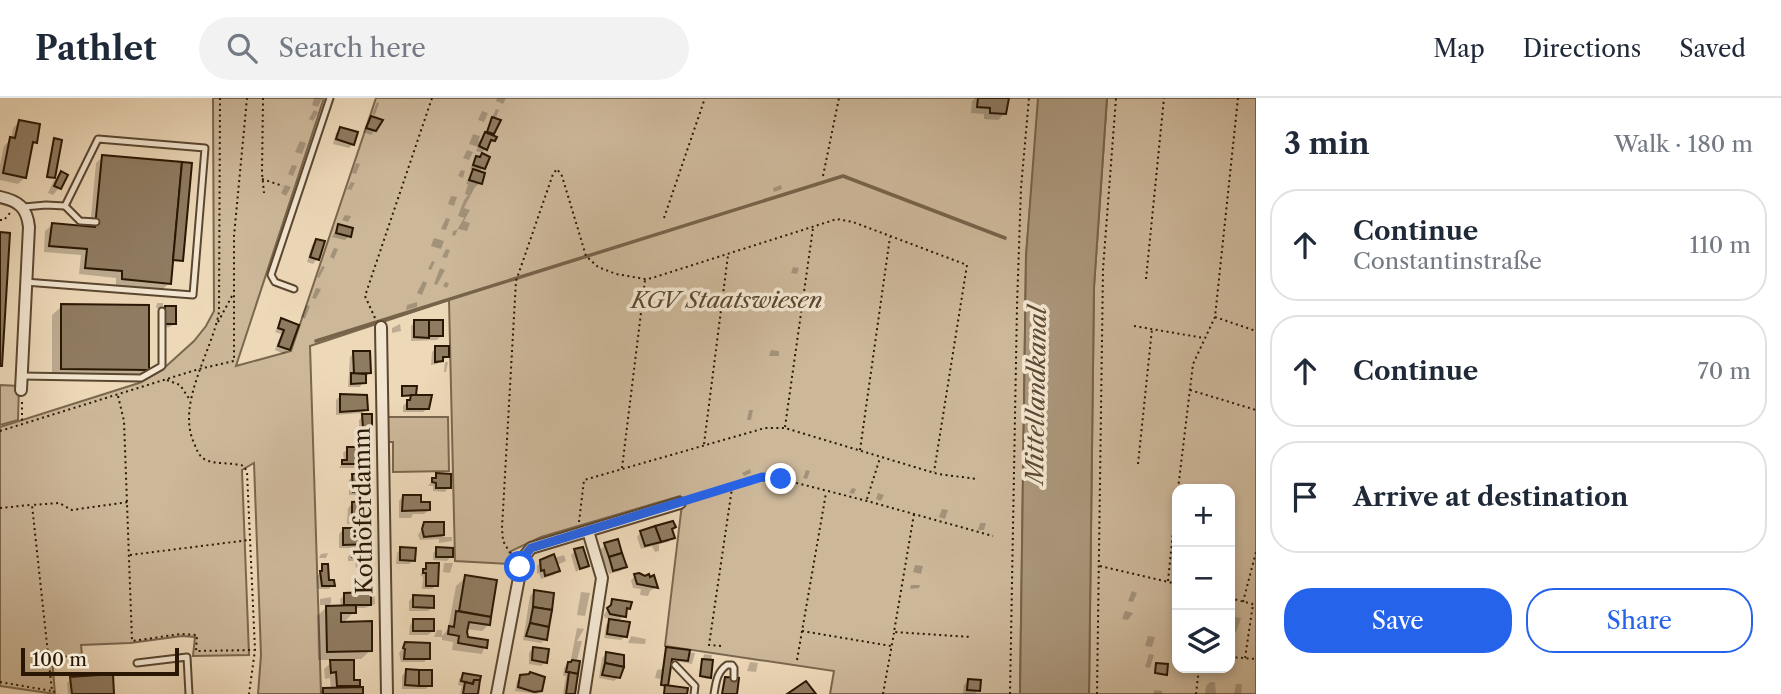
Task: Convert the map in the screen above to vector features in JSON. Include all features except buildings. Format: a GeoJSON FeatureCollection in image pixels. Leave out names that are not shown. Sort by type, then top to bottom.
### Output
{"type":"FeatureCollection","features":[{"type":"Feature","properties":{"kind":"street"},"geometry":{"type":"LineString","coordinates":[[0,197],[11,199],[24,207],[28,215],[21,390]]}},
{"type":"Feature","properties":{"kind":"street","name":"Kothöferdamm"},"geometry":{"type":"LineString","coordinates":[[379,324],[387,694]]}},
{"type":"Feature","properties":{"kind":"street"},"geometry":{"type":"LineString","coordinates":[[497,694],[520,567],[531,548],[680,503]]}},
{"type":"Feature","properties":{"kind":"street"},"geometry":{"type":"LineString","coordinates":[[584,532],[602,578],[584,694]]}},
{"type":"Feature","properties":{"kind":"lane"},"geometry":{"type":"LineString","coordinates":[[294,289],[275,282],[271,275],[330,98]]}},
{"type":"Feature","properties":{"kind":"lane"},"geometry":{"type":"LineString","coordinates":[[25,282],[193,295],[205,148],[99,139],[65,206]]}},
{"type":"Feature","properties":{"kind":"lane"},"geometry":{"type":"LineString","coordinates":[[24,207],[65,206],[80,221],[96,222]]}},
{"type":"Feature","properties":{"kind":"lane"},"geometry":{"type":"LineString","coordinates":[[22,376],[141,378],[162,366],[162,311]]}},
{"type":"Feature","properties":{"kind":"lane"},"geometry":{"type":"LineString","coordinates":[[137,663],[187,657],[189,694]]}},
{"type":"Feature","properties":{"kind":"lane"},"geometry":{"type":"LineString","coordinates":[[675,665],[695,686],[694,694]]}},
{"type":"Feature","properties":{"kind":"lane"},"geometry":{"type":"LineString","coordinates":[[714,694],[716,680],[727,665],[732,665],[734,678]]}},
{"type":"Feature","properties":{"kind":"path"},"geometry":{"type":"LineString","coordinates":[[217,324],[220,98]]}},
{"type":"Feature","properties":{"kind":"path"},"geometry":{"type":"LineString","coordinates":[[0,431],[199,369],[234,361],[234,236],[247,98]]}},
{"type":"Feature","properties":{"kind":"path"},"geometry":{"type":"LineString","coordinates":[[264,98],[264,193]]}},
{"type":"Feature","properties":{"kind":"path"},"geometry":{"type":"LineString","coordinates":[[379,324],[365,296],[432,98]]}},
{"type":"Feature","properties":{"kind":"path"},"geometry":{"type":"LineString","coordinates":[[664,218],[705,98]]}},
{"type":"Feature","properties":{"kind":"path"},"geometry":{"type":"LineString","coordinates":[[823,176],[839,98]]}},
{"type":"Feature","properties":{"kind":"path"},"geometry":{"type":"LineString","coordinates":[[1010,694],[1017,306],[1021,188],[1029,98]]}},
{"type":"Feature","properties":{"kind":"path"},"geometry":{"type":"LineString","coordinates":[[1097,694],[1103,269],[1116,98]]}},
{"type":"Feature","properties":{"kind":"path"},"geometry":{"type":"LineString","coordinates":[[1146,279],[1164,98]]}},
{"type":"Feature","properties":{"kind":"path"},"geometry":{"type":"LineString","coordinates":[[1178,484],[1193,364],[1215,317],[1238,98]]}},
{"type":"Feature","properties":{"kind":"path"},"geometry":{"type":"LineString","coordinates":[[520,567],[503,541],[502,528],[516,281],[552,174],[557,169],[562,176],[586,256],[598,267],[616,274],[645,279],[837,219],[853,222],[967,265],[934,472]]}},
{"type":"Feature","properties":{"kind":"path"},"geometry":{"type":"LineString","coordinates":[[262,179],[283,186]]}},
{"type":"Feature","properties":{"kind":"path"},"geometry":{"type":"LineString","coordinates":[[785,428],[813,227]]}},
{"type":"Feature","properties":{"kind":"path"},"geometry":{"type":"LineString","coordinates":[[860,451],[891,236]]}},
{"type":"Feature","properties":{"kind":"path"},"geometry":{"type":"LineString","coordinates":[[704,444],[728,254]]}},
{"type":"Feature","properties":{"kind":"path"},"geometry":{"type":"LineString","coordinates":[[622,468],[645,279]]}},
{"type":"Feature","properties":{"kind":"path"},"geometry":{"type":"LineString","coordinates":[[232,295],[199,369],[191,402],[191,437],[198,454],[205,460],[244,466],[247,472],[255,650],[249,694]]}},
{"type":"Feature","properties":{"kind":"path"},"geometry":{"type":"LineString","coordinates":[[1215,317],[1256,331]]}},
{"type":"Feature","properties":{"kind":"path"},"geometry":{"type":"LineString","coordinates":[[1134,326],[1205,338]]}},
{"type":"Feature","properties":{"kind":"path"},"geometry":{"type":"LineString","coordinates":[[1138,464],[1152,329]]}},
{"type":"Feature","properties":{"kind":"path"},"geometry":{"type":"LineString","coordinates":[[166,379],[180,385],[191,402]]}},
{"type":"Feature","properties":{"kind":"path"},"geometry":{"type":"LineString","coordinates":[[21,390],[22,424]]}},
{"type":"Feature","properties":{"kind":"path"},"geometry":{"type":"LineString","coordinates":[[1189,390],[1256,410]]}},
{"type":"Feature","properties":{"kind":"path"},"geometry":{"type":"LineString","coordinates":[[117,394],[124,421],[132,641],[181,634],[197,635],[196,651],[255,650]]}},
{"type":"Feature","properties":{"kind":"path"},"geometry":{"type":"LineString","coordinates":[[584,532],[584,480],[756,430],[785,428],[934,472],[976,479]]}},
{"type":"Feature","properties":{"kind":"path"},"geometry":{"type":"LineString","coordinates":[[867,501],[880,457]]}},
{"type":"Feature","properties":{"kind":"path"},"geometry":{"type":"LineString","coordinates":[[680,503],[762,477],[781,479],[993,536]]}},
{"type":"Feature","properties":{"kind":"path"},"geometry":{"type":"LineString","coordinates":[[721,646],[709,645],[732,486]]}},
{"type":"Feature","properties":{"kind":"path"},"geometry":{"type":"LineString","coordinates":[[797,660],[826,492]]}},
{"type":"Feature","properties":{"kind":"path"},"geometry":{"type":"LineString","coordinates":[[0,508],[59,503],[72,510],[128,502]]}},
{"type":"Feature","properties":{"kind":"path"},"geometry":{"type":"LineString","coordinates":[[32,505],[52,691]]}},
{"type":"Feature","properties":{"kind":"path"},"geometry":{"type":"LineString","coordinates":[[883,694],[914,513]]}},
{"type":"Feature","properties":{"kind":"path"},"geometry":{"type":"LineString","coordinates":[[130,555],[250,540]]}},
{"type":"Feature","properties":{"kind":"path"},"geometry":{"type":"LineString","coordinates":[[1168,581],[1172,541]]}},
{"type":"Feature","properties":{"kind":"path"},"geometry":{"type":"LineString","coordinates":[[1243,601],[1256,552]]}},
{"type":"Feature","properties":{"kind":"path"},"geometry":{"type":"LineString","coordinates":[[1100,566],[1172,582]]}},
{"type":"Feature","properties":{"kind":"path"},"geometry":{"type":"LineString","coordinates":[[1235,599],[1254,605],[1245,658]]}},
{"type":"Feature","properties":{"kind":"path"},"geometry":{"type":"LineString","coordinates":[[802,631],[891,646]]}},
{"type":"Feature","properties":{"kind":"path"},"geometry":{"type":"LineString","coordinates":[[894,632],[971,637]]}},
{"type":"Feature","properties":{"kind":"path"},"geometry":{"type":"LineString","coordinates":[[1235,657],[1256,659]]}},
{"type":"Feature","properties":{"kind":"path"},"geometry":{"type":"LineString","coordinates":[[1196,694],[1198,673]]}},
{"type":"Feature","properties":{"kind":"path"},"geometry":{"type":"LineString","coordinates":[[0,682],[58,694]]}},
{"type":"Feature","properties":{"kind":"green space","name":"KGV Staatswiesen"},"geometry":{"type":"Polygon","coordinates":[[[213,98],[324,98],[236,366],[291,351],[376,98],[1039,98],[1026,256],[1020,694],[830,694],[834,671],[665,646],[682,504],[680,496],[541,537],[511,551],[512,564],[455,561],[449,300],[310,346],[321,694],[258,694],[261,655],[254,463],[242,470],[249,655],[193,656],[195,637],[182,636],[130,643],[81,645],[82,655],[52,658],[55,694],[0,686],[0,427],[139,383],[162,370],[194,341],[206,326],[214,311],[213,98]]]}},
{"type":"Feature","properties":{"kind":"green space"},"geometry":{"type":"Polygon","coordinates":[[[1107,98],[1256,98],[1256,694],[1089,694],[1094,287],[1107,98]]]}},
{"type":"Feature","properties":{"kind":"green space"},"geometry":{"type":"Polygon","coordinates":[[[0,385],[19,386],[18,420],[0,425],[0,385]]]}},
{"type":"Feature","properties":{"kind":"green space"},"geometry":{"type":"Polygon","coordinates":[[[387,417],[448,417],[449,471],[393,472],[393,442],[387,442],[387,417]]]}},
{"type":"Feature","properties":{"kind":"water","name":"Mittellandkanal"},"geometry":{"type":"Polygon","coordinates":[[[1038,98],[1107,98],[1094,287],[1089,694],[1020,694],[1026,256],[1038,98]]]}},
{"type":"Feature","properties":{"kind":"waterway"},"geometry":{"type":"LineString","coordinates":[[316,341],[843,176],[1005,238]]}},
{"type":"Feature","properties":{"kind":"route"},"geometry":{"type":"LineString","coordinates":[[520,567],[531,548],[762,477],[781,479]]}}]}
